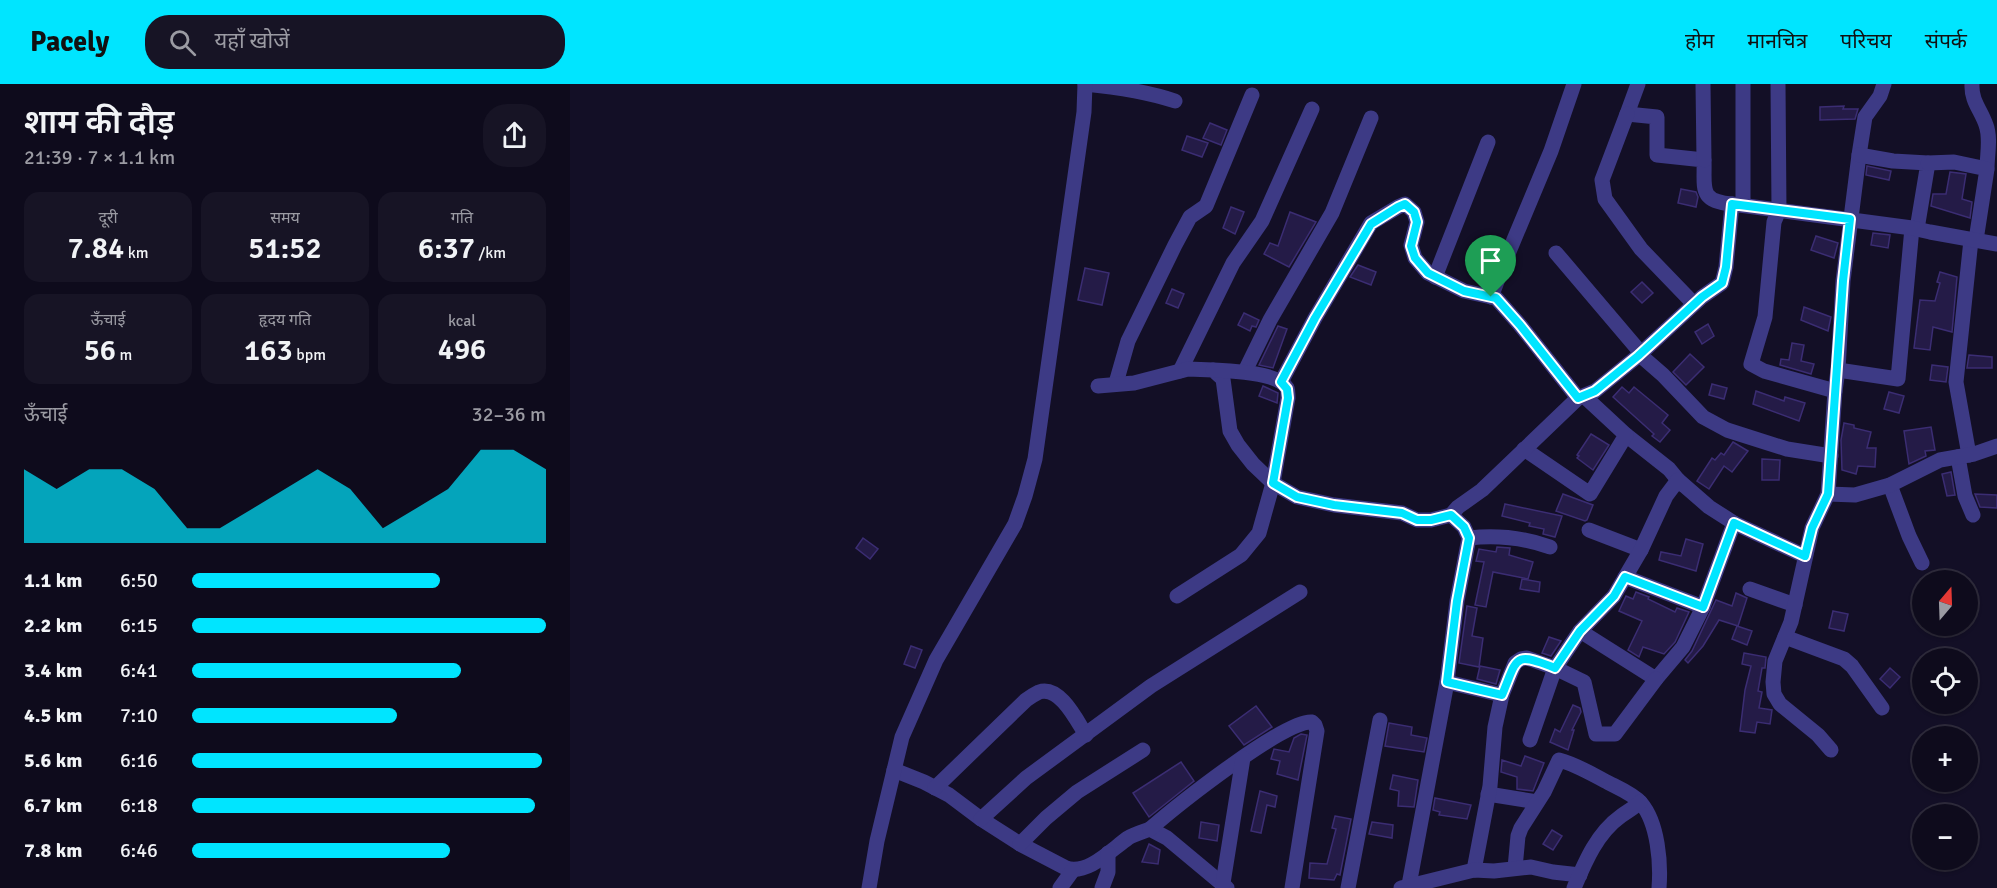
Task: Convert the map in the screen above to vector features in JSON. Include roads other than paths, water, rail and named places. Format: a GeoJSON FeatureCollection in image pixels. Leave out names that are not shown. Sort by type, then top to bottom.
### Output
{"type":"FeatureCollection","features":[{"type":"Feature","properties":{"kind":"street"},"geometry":{"type":"LineString","coordinates":[[869,888],[877,841],[902,737],[936,660],[1015,524],[1035,459],[1084,112],[1085,84],[1117,87],[1175,101]]}},
{"type":"Feature","properties":{"kind":"street"},"geometry":{"type":"LineString","coordinates":[[1491,297],[1551,151],[1574,84]]}},
{"type":"Feature","properties":{"kind":"street"},"geometry":{"type":"LineString","coordinates":[[1638,84],[1602,180],[1605,199],[1641,249],[1694,304]]}},
{"type":"Feature","properties":{"kind":"street"},"geometry":{"type":"LineString","coordinates":[[1703,84],[1705,191],[1708,198],[1716,203],[1915,228],[1997,244]]}},
{"type":"Feature","properties":{"kind":"street"},"geometry":{"type":"LineString","coordinates":[[1213,370],[1222,379],[1230,431],[1253,464],[1273,483],[1297,497],[1334,505],[1402,513],[1417,520],[1431,520],[1451,515],[1458,507],[1482,490],[1581,397],[1595,391],[1640,354],[1694,304],[1722,283],[1737,205],[1743,84]]}},
{"type":"Feature","properties":{"kind":"street"},"geometry":{"type":"LineString","coordinates":[[1778,84],[1779,210],[1774,222],[1765,317],[1751,364],[1835,391]]}},
{"type":"Feature","properties":{"kind":"street"},"geometry":{"type":"LineString","coordinates":[[1831,750],[1818,735],[1780,704],[1774,694],[1775,661],[1795,605],[1812,528],[1828,494],[1843,281],[1850,219],[1865,117],[1880,96],[1884,84]]}},
{"type":"Feature","properties":{"kind":"street"},"geometry":{"type":"LineString","coordinates":[[1972,84],[1973,99],[1986,126],[1988,136],[1987,168],[1973,240],[1956,382],[1965,496],[1973,515]]}},
{"type":"Feature","properties":{"kind":"street"},"geometry":{"type":"LineString","coordinates":[[1116,383],[1128,341],[1190,217],[1206,206],[1252,95]]}},
{"type":"Feature","properties":{"kind":"street"},"geometry":{"type":"LineString","coordinates":[[1180,371],[1233,263],[1262,221],[1312,109]]}},
{"type":"Feature","properties":{"kind":"street"},"geometry":{"type":"LineString","coordinates":[[1627,114],[1657,117],[1657,155],[1704,160]]}},
{"type":"Feature","properties":{"kind":"street"},"geometry":{"type":"LineString","coordinates":[[1245,371],[1270,320],[1332,213],[1371,118]]}},
{"type":"Feature","properties":{"kind":"street"},"geometry":{"type":"LineString","coordinates":[[1435,277],[1488,142]]}},
{"type":"Feature","properties":{"kind":"street"},"geometry":{"type":"LineString","coordinates":[[1859,155],[1893,161],[1954,162],[1987,168]]}},
{"type":"Feature","properties":{"kind":"street"},"geometry":{"type":"LineString","coordinates":[[1838,370],[1898,379],[1915,228],[1928,163]]}},
{"type":"Feature","properties":{"kind":"street"},"geometry":{"type":"LineString","coordinates":[[1281,382],[1315,318],[1371,224],[1405,204],[1414,212],[1417,222],[1411,246],[1415,258],[1428,273],[1464,291],[1496,298],[1581,397],[1669,469],[1709,507],[1734,523],[1805,556]]}},
{"type":"Feature","properties":{"kind":"street"},"geometry":{"type":"LineString","coordinates":[[1556,253],[1640,354],[1702,417],[1727,430],[1787,449],[1832,456]]}},
{"type":"Feature","properties":{"kind":"street"},"geometry":{"type":"LineString","coordinates":[[1098,386],[1134,383],[1188,369],[1245,371],[1281,382],[1287,389],[1288,398],[1273,483],[1258,533],[1241,555],[1177,596]]}},
{"type":"Feature","properties":{"kind":"street"},"geometry":{"type":"LineString","coordinates":[[1524,449],[1590,494],[1626,435]]}},
{"type":"Feature","properties":{"kind":"street"},"geometry":{"type":"LineString","coordinates":[[1828,494],[1855,495],[1890,485],[1940,460],[1997,446]]}},
{"type":"Feature","properties":{"kind":"street"},"geometry":{"type":"LineString","coordinates":[[1530,740],[1555,668],[1580,631],[1614,596],[1641,550],[1666,496],[1678,480]]}},
{"type":"Feature","properties":{"kind":"street"},"geometry":{"type":"LineString","coordinates":[[1890,485],[1922,563]]}},
{"type":"Feature","properties":{"kind":"street"},"geometry":{"type":"LineString","coordinates":[[1451,515],[1464,527],[1469,538],[1457,601],[1447,682],[1405,886],[1442,883],[1474,870],[1494,871],[1531,867],[1577,881],[1592,849],[1603,834],[1640,802]]}},
{"type":"Feature","properties":{"kind":"street"},"geometry":{"type":"LineString","coordinates":[[1474,870],[1488,794],[1495,727],[1502,695],[1515,663],[1527,658],[1584,682],[1596,734],[1615,734],[1683,647],[1703,607],[1734,523]]}},
{"type":"Feature","properties":{"kind":"street"},"geometry":{"type":"LineString","coordinates":[[1588,530],[1641,550]]}},
{"type":"Feature","properties":{"kind":"street"},"geometry":{"type":"LineString","coordinates":[[1469,538],[1509,537],[1550,547]]}},
{"type":"Feature","properties":{"kind":"street"},"geometry":{"type":"LineString","coordinates":[[1625,577],[1703,607]]}},
{"type":"Feature","properties":{"kind":"street"},"geometry":{"type":"LineString","coordinates":[[1750,589],[1795,605]]}},
{"type":"Feature","properties":{"kind":"street"},"geometry":{"type":"LineString","coordinates":[[981,819],[1026,778],[1152,686],[1300,592]]}},
{"type":"Feature","properties":{"kind":"street"},"geometry":{"type":"LineString","coordinates":[[1580,631],[1656,679]]}},
{"type":"Feature","properties":{"kind":"street"},"geometry":{"type":"LineString","coordinates":[[1785,636],[1844,659],[1852,666],[1882,708]]}},
{"type":"Feature","properties":{"kind":"street"},"geometry":{"type":"LineString","coordinates":[[1447,682],[1502,695]]}},
{"type":"Feature","properties":{"kind":"street"},"geometry":{"type":"LineString","coordinates":[[935,788],[1026,700],[1040,692],[1058,696],[1086,735]]}},
{"type":"Feature","properties":{"kind":"street"},"geometry":{"type":"LineString","coordinates":[[1348,888],[1380,720]]}},
{"type":"Feature","properties":{"kind":"street"},"geometry":{"type":"LineString","coordinates":[[1060,888],[1073,870],[1098,860],[1130,837],[1150,829],[1170,811],[1243,758],[1286,730],[1302,723],[1312,722],[1316,725],[1317,731],[1292,888]]}},
{"type":"Feature","properties":{"kind":"street"},"geometry":{"type":"LineString","coordinates":[[1020,844],[1077,792],[1143,750]]}},
{"type":"Feature","properties":{"kind":"street"},"geometry":{"type":"LineString","coordinates":[[1225,885],[1243,758]]}},
{"type":"Feature","properties":{"kind":"street"},"geometry":{"type":"LineString","coordinates":[[1515,868],[1518,836],[1526,817],[1544,792],[1559,760],[1570,763],[1601,779],[1640,802],[1652,820],[1657,843],[1659,888]]}},
{"type":"Feature","properties":{"kind":"street"},"geometry":{"type":"LineString","coordinates":[[894,770],[950,795],[981,819],[1020,844],[1073,870]]}},
{"type":"Feature","properties":{"kind":"street"},"geometry":{"type":"LineString","coordinates":[[1488,794],[1537,802]]}},
{"type":"Feature","properties":{"kind":"street"},"geometry":{"type":"LineString","coordinates":[[1150,829],[1167,838],[1225,885]]}},
{"type":"Feature","properties":{"kind":"street"},"geometry":{"type":"LineString","coordinates":[[1102,888],[1108,872],[1108,853]]}}]}
